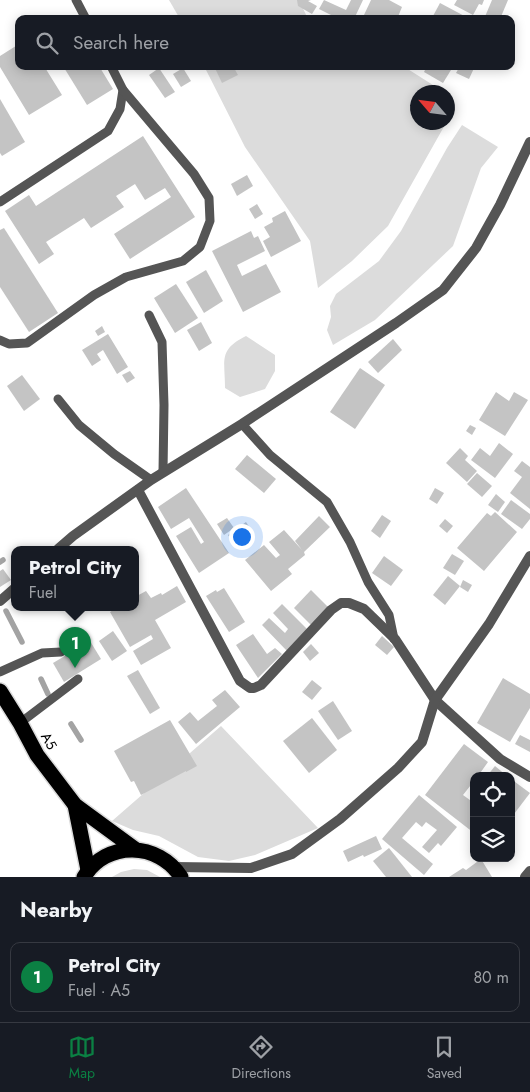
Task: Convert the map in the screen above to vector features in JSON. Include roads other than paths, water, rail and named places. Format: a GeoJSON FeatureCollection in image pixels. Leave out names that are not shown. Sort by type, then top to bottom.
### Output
{"type":"FeatureCollection","features":[{"type":"Feature","properties":{"kind":"highway","name":"A5"},"geometry":{"type":"LineString","coordinates":[[0,691],[37,755],[75,805],[136,849],[157,854],[178,872]]}},
{"type":"Feature","properties":{"kind":"highway","name":"A5"},"geometry":{"type":"LineString","coordinates":[[75,805],[86,874]]}},
{"type":"Feature","properties":{"kind":"highway","name":"A5"},"geometry":{"type":"LineString","coordinates":[[86,874],[110,854],[136,849]]}},
{"type":"Feature","properties":{"kind":"street"},"geometry":{"type":"LineString","coordinates":[[61,546],[151,480],[242,424],[443,290],[476,248],[500,205],[530,142]]}},
{"type":"Feature","properties":{"kind":"street"},"geometry":{"type":"LineString","coordinates":[[138,490],[240,681],[250,688],[261,685],[331,610],[341,602],[349,603],[364,609],[394,639],[435,700],[500,760],[530,777]]}},
{"type":"Feature","properties":{"kind":"street"},"geometry":{"type":"LineString","coordinates":[[178,872],[251,868],[292,854],[340,819],[398,768],[422,742],[435,700],[490,624],[530,556]]}},
{"type":"Feature","properties":{"kind":"street"},"geometry":{"type":"LineString","coordinates":[[0,601],[11,591]]}},
{"type":"Feature","properties":{"kind":"street"},"geometry":{"type":"LineString","coordinates":[[241,877],[251,868]]}},
{"type":"Feature","properties":{"kind":"street"},"geometry":{"type":"LineString","coordinates":[[524,877],[530,871]]}},
{"type":"Feature","properties":{"kind":"lane"},"geometry":{"type":"LineString","coordinates":[[76,0],[84,15]]}},
{"type":"Feature","properties":{"kind":"lane"},"geometry":{"type":"LineString","coordinates":[[0,340],[9,344],[28,343],[94,295],[126,277],[183,262],[200,247],[210,221],[209,198],[194,174],[123,90],[113,70]]}},
{"type":"Feature","properties":{"kind":"lane"},"geometry":{"type":"LineString","coordinates":[[0,202],[108,131],[120,109],[123,90]]}},
{"type":"Feature","properties":{"kind":"lane"},"geometry":{"type":"LineString","coordinates":[[149,315],[162,342],[164,405],[163,472]]}},
{"type":"Feature","properties":{"kind":"lane"},"geometry":{"type":"LineString","coordinates":[[58,399],[79,425],[114,454],[151,480]]}},
{"type":"Feature","properties":{"kind":"lane"},"geometry":{"type":"LineString","coordinates":[[242,424],[270,455],[327,502],[350,542],[368,582],[389,615],[394,639]]}},
{"type":"Feature","properties":{"kind":"lane"},"geometry":{"type":"LineString","coordinates":[[0,672],[42,653],[61,652]]}},
{"type":"Feature","properties":{"kind":"lane"},"geometry":{"type":"LineString","coordinates":[[20,723],[78,679]]}},
{"type":"Feature","properties":{"kind":"waterway"},"geometry":{"type":"LineString","coordinates":[[6,611],[22,642]]}},
{"type":"Feature","properties":{"kind":"waterway"},"geometry":{"type":"LineString","coordinates":[[41,679],[48,694]]}},
{"type":"Feature","properties":{"kind":"waterway"},"geometry":{"type":"LineString","coordinates":[[71,724],[81,740]]}},
{"type":"Feature","properties":{"kind":"place","name":"Petrol City"},"geometry":{"type":"Point","coordinates":[75,668]}}]}
